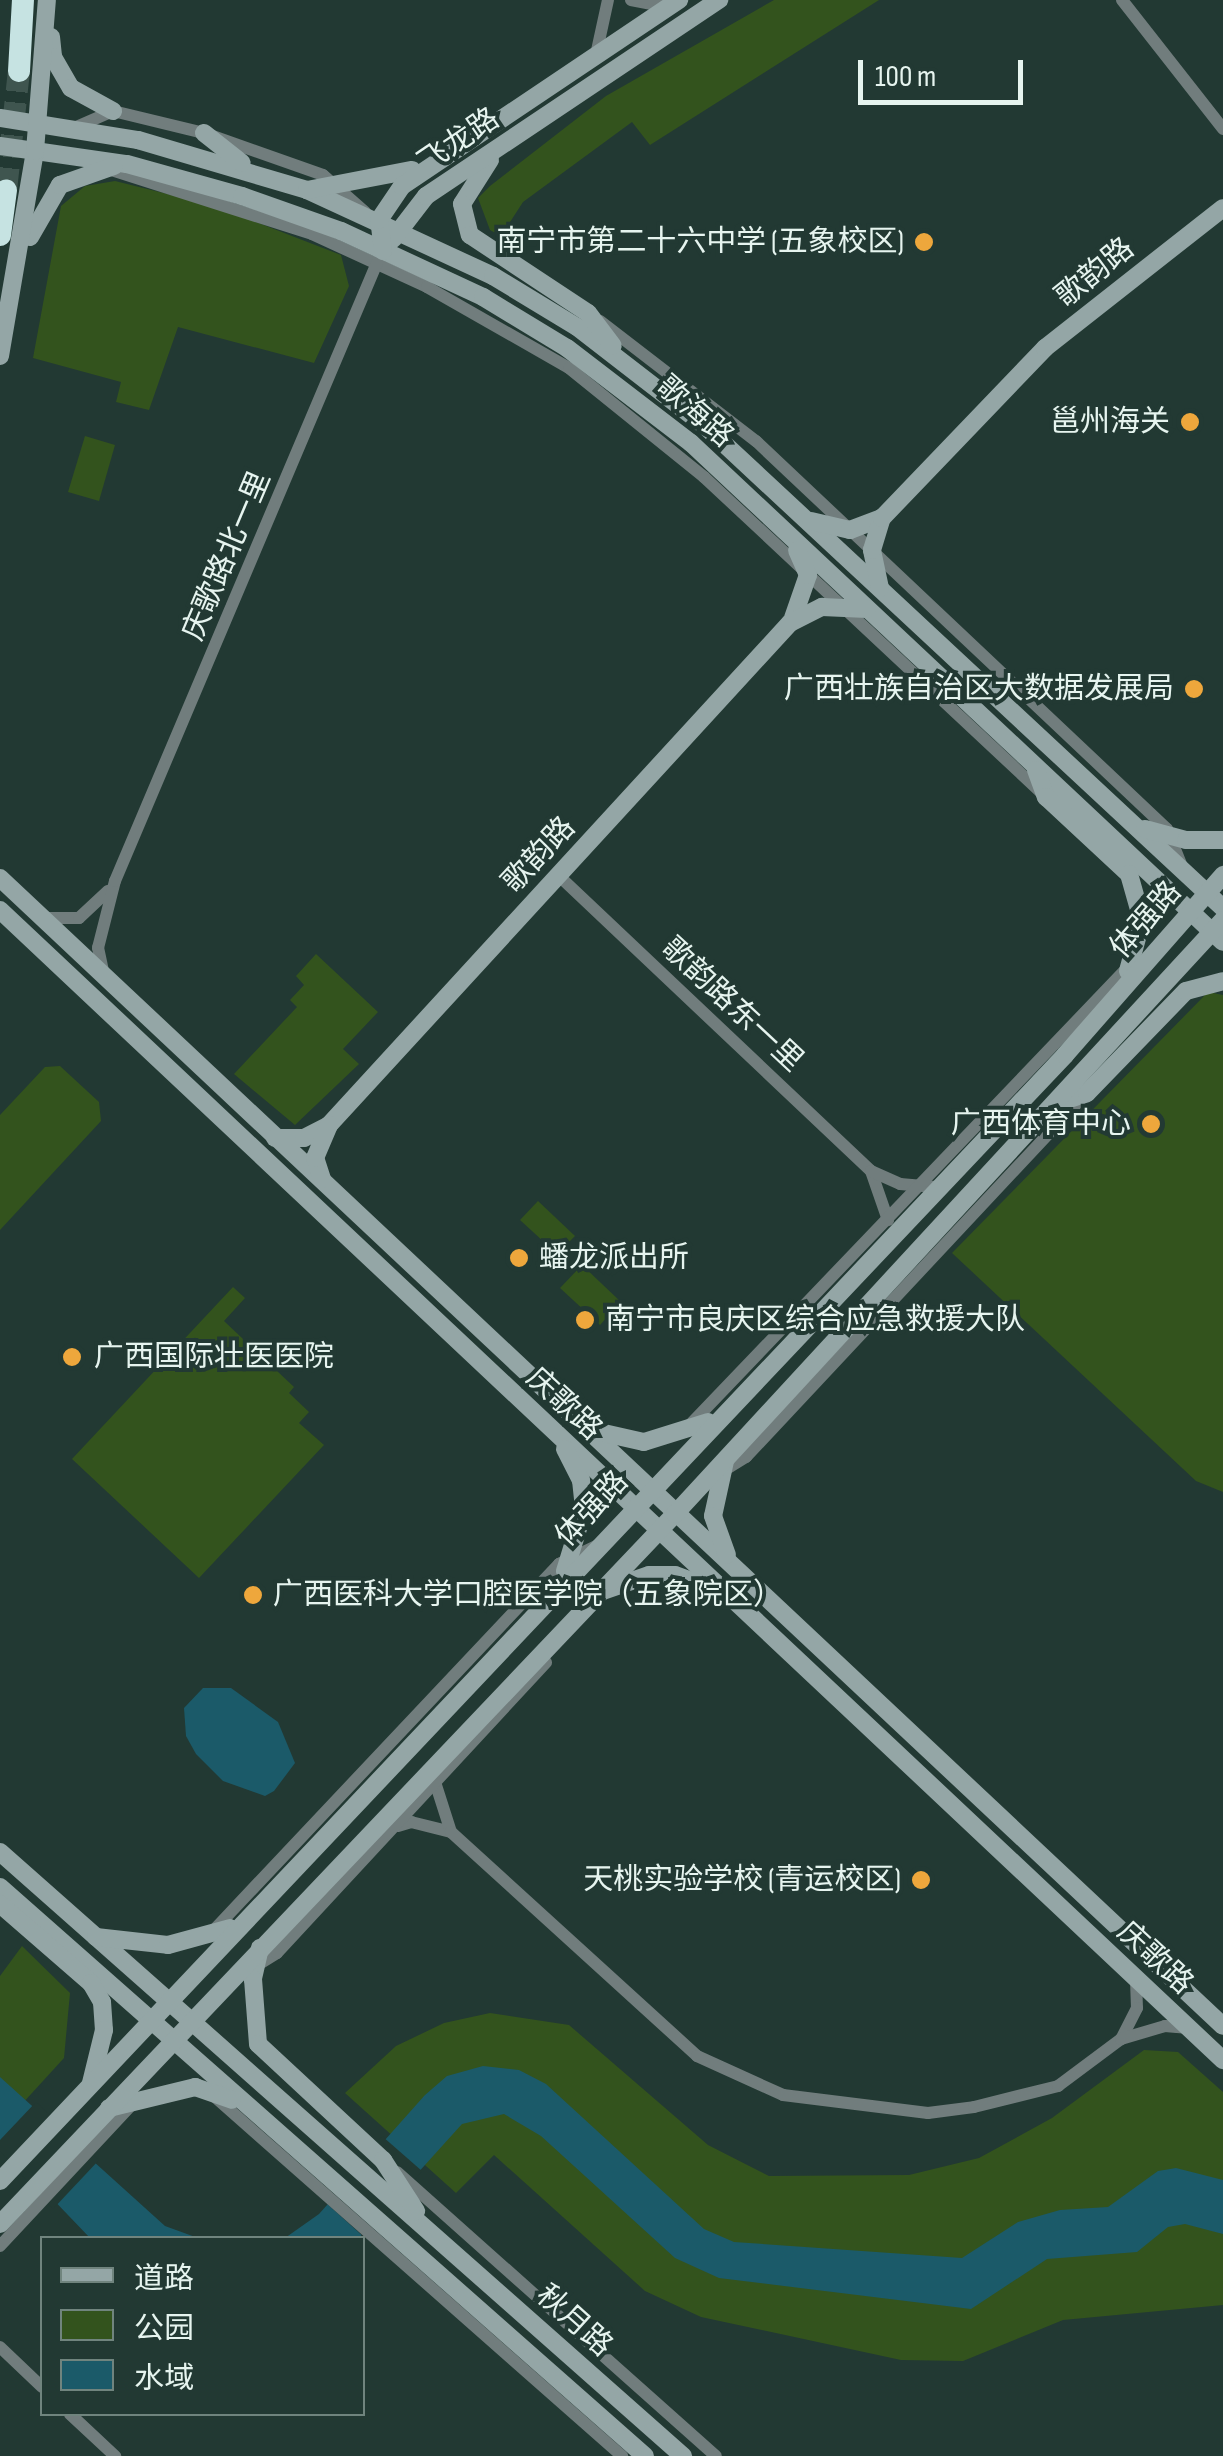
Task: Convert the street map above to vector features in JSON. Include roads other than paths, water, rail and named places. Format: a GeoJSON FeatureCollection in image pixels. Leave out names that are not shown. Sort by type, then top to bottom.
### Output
{"type":"FeatureCollection","features":[{"type":"Feature","properties":{"kind":"highway"},"geometry":{"type":"LineString","coordinates":[[19,71],[23,0]]}},
{"type":"Feature","properties":{"kind":"highway"},"geometry":{"type":"LineString","coordinates":[[0,234],[6,190]]}},
{"type":"Feature","properties":{"kind":"main road"},"geometry":{"type":"LineString","coordinates":[[47,0],[54,56],[63,76],[83,98],[114,112]]}},
{"type":"Feature","properties":{"kind":"main road"},"geometry":{"type":"LineString","coordinates":[[0,356],[14,296],[35,151],[47,0]]}},
{"type":"Feature","properties":{"kind":"main road","name":"飞龙路"},"geometry":{"type":"LineString","coordinates":[[380,257],[426,196],[719,0]]}},
{"type":"Feature","properties":{"kind":"main road","name":"飞龙路"},"geometry":{"type":"LineString","coordinates":[[373,217],[402,186],[674,3]]}},
{"type":"Feature","properties":{"kind":"main road","name":"歌海路"},"geometry":{"type":"LineString","coordinates":[[0,118],[74,128],[250,169],[307,190],[373,217],[493,276],[622,359],[804,518],[1223,908]]}},
{"type":"Feature","properties":{"kind":"main road"},"geometry":{"type":"LineString","coordinates":[[204,132],[250,169]]}},
{"type":"Feature","properties":{"kind":"main road","name":"歌海路"},"geometry":{"type":"LineString","coordinates":[[0,146],[127,164],[242,196],[483,298],[580,357],[690,443],[1190,910],[1219,931]]}},
{"type":"Feature","properties":{"kind":"main road"},"geometry":{"type":"LineString","coordinates":[[499,147],[462,204],[470,236],[588,313],[622,359]]}},
{"type":"Feature","properties":{"kind":"main road"},"geometry":{"type":"LineString","coordinates":[[307,190],[332,183],[396,177],[449,154]]}},
{"type":"Feature","properties":{"kind":"main road"},"geometry":{"type":"LineString","coordinates":[[14,296],[46,200],[60,185],[127,164]]}},
{"type":"Feature","properties":{"kind":"main road","name":"歌韵路"},"geometry":{"type":"LineString","coordinates":[[882,518],[1046,348],[1223,208]]}},
{"type":"Feature","properties":{"kind":"main road"},"geometry":{"type":"LineString","coordinates":[[373,217],[380,257]]}},
{"type":"Feature","properties":{"kind":"main road"},"geometry":{"type":"LineString","coordinates":[[804,518],[850,530],[882,518]]}},
{"type":"Feature","properties":{"kind":"main road"},"geometry":{"type":"LineString","coordinates":[[880,590],[872,550],[882,518]]}},
{"type":"Feature","properties":{"kind":"main road"},"geometry":{"type":"LineString","coordinates":[[788,534],[808,575]]}},
{"type":"Feature","properties":{"kind":"main road","name":"歌韵路"},"geometry":{"type":"LineString","coordinates":[[790,623],[808,575]]}},
{"type":"Feature","properties":{"kind":"main road","name":"歌韵路"},"geometry":{"type":"LineString","coordinates":[[329,1125],[790,623],[810,610],[840,605],[867,609]]}},
{"type":"Feature","properties":{"kind":"main road"},"geometry":{"type":"LineString","coordinates":[[1034,765],[1046,796],[1130,874],[1142,920],[1132,964],[1117,994]]}},
{"type":"Feature","properties":{"kind":"main road"},"geometry":{"type":"LineString","coordinates":[[1123,814],[1170,838],[1223,840]]}},
{"type":"Feature","properties":{"kind":"main road","name":"体强路"},"geometry":{"type":"LineString","coordinates":[[0,2181],[648,1489],[938,1187],[1223,875]]}},
{"type":"Feature","properties":{"kind":"main road","name":"庆歌路"},"geometry":{"type":"LineString","coordinates":[[0,878],[1223,2026]]}},
{"type":"Feature","properties":{"kind":"main road","name":"庆歌路"},"geometry":{"type":"LineString","coordinates":[[0,910],[1223,2060]]}},
{"type":"Feature","properties":{"kind":"main road","name":"体强路"},"geometry":{"type":"LineString","coordinates":[[0,2224],[113,2114],[190,2021],[258,1956],[592,1595],[675,1514],[730,1449],[1219,931]]}},
{"type":"Feature","properties":{"kind":"main road"},"geometry":{"type":"LineString","coordinates":[[1054,1104],[1087,1093],[1186,990],[1223,981]]}},
{"type":"Feature","properties":{"kind":"main road"},"geometry":{"type":"LineString","coordinates":[[276,1138],[304,1138],[329,1125]]}},
{"type":"Feature","properties":{"kind":"main road"},"geometry":{"type":"LineString","coordinates":[[326,1186],[316,1158],[329,1125]]}},
{"type":"Feature","properties":{"kind":"main road"},"geometry":{"type":"LineString","coordinates":[[500,1380],[515,1364]]}},
{"type":"Feature","properties":{"kind":"main road"},"geometry":{"type":"LineString","coordinates":[[566,1412],[626,1442],[682,1432],[718,1417]]}},
{"type":"Feature","properties":{"kind":"main road"},"geometry":{"type":"LineString","coordinates":[[550,1428],[584,1496],[571,1558],[560,1583]]}},
{"type":"Feature","properties":{"kind":"main road"},"geometry":{"type":"LineString","coordinates":[[730,1449],[719,1474],[716,1535],[756,1590]]}},
{"type":"Feature","properties":{"kind":"main road"},"geometry":{"type":"LineString","coordinates":[[592,1595],[674,1574],[698,1580],[741,1607]]}},
{"type":"Feature","properties":{"kind":"main road"},"geometry":{"type":"LineString","coordinates":[[0,1852],[190,2021]]}},
{"type":"Feature","properties":{"kind":"main road"},"geometry":{"type":"LineString","coordinates":[[0,1887],[173,2040]]}},
{"type":"Feature","properties":{"kind":"main road"},"geometry":{"type":"LineString","coordinates":[[0,1904],[92,1983],[102,2002],[104,2030],[89,2087]]}},
{"type":"Feature","properties":{"kind":"main road"},"geometry":{"type":"LineString","coordinates":[[96,1937],[168,1945],[240,1924]]}},
{"type":"Feature","properties":{"kind":"main road"},"geometry":{"type":"LineString","coordinates":[[258,1956],[258,2044],[383,2160],[427,2228]]}},
{"type":"Feature","properties":{"kind":"main road","name":"秋月路"},"geometry":{"type":"LineString","coordinates":[[190,2021],[684,2456]]}},
{"type":"Feature","properties":{"kind":"main road"},"geometry":{"type":"LineString","coordinates":[[1206,2044],[1223,2026]]}},
{"type":"Feature","properties":{"kind":"main road","name":"秋月路"},"geometry":{"type":"LineString","coordinates":[[173,2040],[250,2108],[286,2150],[405,2255],[645,2456]]}},
{"type":"Feature","properties":{"kind":"main road"},"geometry":{"type":"LineString","coordinates":[[113,2114],[136,2101],[196,2086],[250,2108]]}},
{"type":"Feature","properties":{"kind":"street"},"geometry":{"type":"LineString","coordinates":[[596,55],[608,0]]}},
{"type":"Feature","properties":{"kind":"street"},"geometry":{"type":"LineString","coordinates":[[631,0],[674,3]]}},
{"type":"Feature","properties":{"kind":"street"},"geometry":{"type":"LineString","coordinates":[[1122,0],[1223,129]]}},
{"type":"Feature","properties":{"kind":"street"},"geometry":{"type":"LineString","coordinates":[[74,128],[114,112],[204,132],[332,183],[373,217]]}},
{"type":"Feature","properties":{"kind":"street"},"geometry":{"type":"LineString","coordinates":[[82,157],[105,168],[380,257],[508,330],[598,389],[808,575],[1046,796]]}},
{"type":"Feature","properties":{"kind":"street","name":"庆歌路北一里"},"geometry":{"type":"LineString","coordinates":[[110,982],[98,948],[115,880],[380,257]]}},
{"type":"Feature","properties":{"kind":"street"},"geometry":{"type":"LineString","coordinates":[[588,313],[702,395],[872,550],[1170,838],[1184,871]]}},
{"type":"Feature","properties":{"kind":"street","name":"歌韵路东一里"},"geometry":{"type":"LineString","coordinates":[[558,876],[870,1171],[888,1216],[889,1238]]}},
{"type":"Feature","properties":{"kind":"street","name":"庆歌路北一里"},"geometry":{"type":"LineString","coordinates":[[40,916],[80,918],[115,880]]}},
{"type":"Feature","properties":{"kind":"street"},"geometry":{"type":"LineString","coordinates":[[682,1432],[1132,964],[1156,950]]}},
{"type":"Feature","properties":{"kind":"street"},"geometry":{"type":"LineString","coordinates":[[698,1489],[746,1457],[1087,1093]]}},
{"type":"Feature","properties":{"kind":"street","name":"歌韵路东一里"},"geometry":{"type":"LineString","coordinates":[[870,1171],[916,1186],[938,1187]]}},
{"type":"Feature","properties":{"kind":"street"},"geometry":{"type":"LineString","coordinates":[[208,1936],[571,1558],[596,1546]]}},
{"type":"Feature","properties":{"kind":"street"},"geometry":{"type":"LineString","coordinates":[[258,1956],[277,1953],[617,1586]]}},
{"type":"Feature","properties":{"kind":"street"},"geometry":{"type":"LineString","coordinates":[[435,1782],[451,1832]]}},
{"type":"Feature","properties":{"kind":"street"},"geometry":{"type":"LineString","coordinates":[[396,1826],[411,1822],[451,1832],[696,2056],[782,2095],[928,2113],[974,2107],[1058,2086],[1121,2039],[1166,2026],[1188,2028]]}},
{"type":"Feature","properties":{"kind":"street"},"geometry":{"type":"LineString","coordinates":[[1121,2039],[1138,2008],[1136,1978]]}},
{"type":"Feature","properties":{"kind":"street"},"geometry":{"type":"LineString","coordinates":[[207,2090],[286,2150]]}},
{"type":"Feature","properties":{"kind":"street"},"geometry":{"type":"LineString","coordinates":[[0,2246],[113,2114]]}},
{"type":"Feature","properties":{"kind":"street"},"geometry":{"type":"LineString","coordinates":[[383,2160],[716,2456]]}},
{"type":"Feature","properties":{"kind":"street"},"geometry":{"type":"LineString","coordinates":[[405,2255],[622,2456]]}},
{"type":"Feature","properties":{"kind":"street"},"geometry":{"type":"LineString","coordinates":[[0,2348],[40,2386]]}},
{"type":"Feature","properties":{"kind":"street"},"geometry":{"type":"LineString","coordinates":[[72,2416],[115,2456]]}},
{"type":"Feature","properties":{"kind":"water"},"geometry":{"type":"Polygon","coordinates":[[[203,1688],[231,1688],[278,1722],[295,1763],[274,1791],[265,1796],[223,1781],[196,1754],[186,1736],[184,1708],[203,1688]]]}},
{"type":"Feature","properties":{"kind":"water"},"geometry":{"type":"Polygon","coordinates":[[[483,2066],[519,2070],[546,2084],[704,2229],[734,2242],[962,2258],[1018,2222],[1060,2210],[1108,2207],[1158,2171],[1176,2168],[1223,2180],[1223,2234],[1185,2224],[1168,2227],[1137,2252],[1047,2259],[971,2309],[719,2278],[675,2258],[541,2136],[504,2114],[462,2124],[361,2236],[288,2236],[319,2214],[425,2095],[447,2076],[483,2066]]]}},
{"type":"Feature","properties":{"kind":"water"},"geometry":{"type":"Polygon","coordinates":[[[0,2077],[165,2226],[192,2236],[88,2236],[0,2144],[0,2077]]]}},
{"type":"Feature","properties":{"kind":"tunnel"},"geometry":{"type":"LineString","coordinates":[[6,190],[19,71]]}},
{"type":"Feature","properties":{"kind":"place","name":"南宁市第二十六中学 (五象校区)"},"geometry":{"type":"Point","coordinates":[924,242]}},
{"type":"Feature","properties":{"kind":"place","name":"邕州海关"},"geometry":{"type":"Point","coordinates":[1190,422]}},
{"type":"Feature","properties":{"kind":"place","name":"广西壮族自治区大数据发展局"},"geometry":{"type":"Point","coordinates":[1194,689]}},
{"type":"Feature","properties":{"kind":"place","name":"广西体育中心"},"geometry":{"type":"Point","coordinates":[1151,1124]}},
{"type":"Feature","properties":{"kind":"place","name":"蟠龙派出所"},"geometry":{"type":"Point","coordinates":[519,1258]}},
{"type":"Feature","properties":{"kind":"place","name":"南宁市良庆区综合应急救援大队"},"geometry":{"type":"Point","coordinates":[585,1320]}},
{"type":"Feature","properties":{"kind":"place","name":"广西国际壮医医院"},"geometry":{"type":"Point","coordinates":[72,1357]}},
{"type":"Feature","properties":{"kind":"place","name":"广西医科大学口腔医学院（五象院区）"},"geometry":{"type":"Point","coordinates":[253,1595]}},
{"type":"Feature","properties":{"kind":"place","name":"天桃实验学校 (青运校区)"},"geometry":{"type":"Point","coordinates":[921,1880]}}]}
